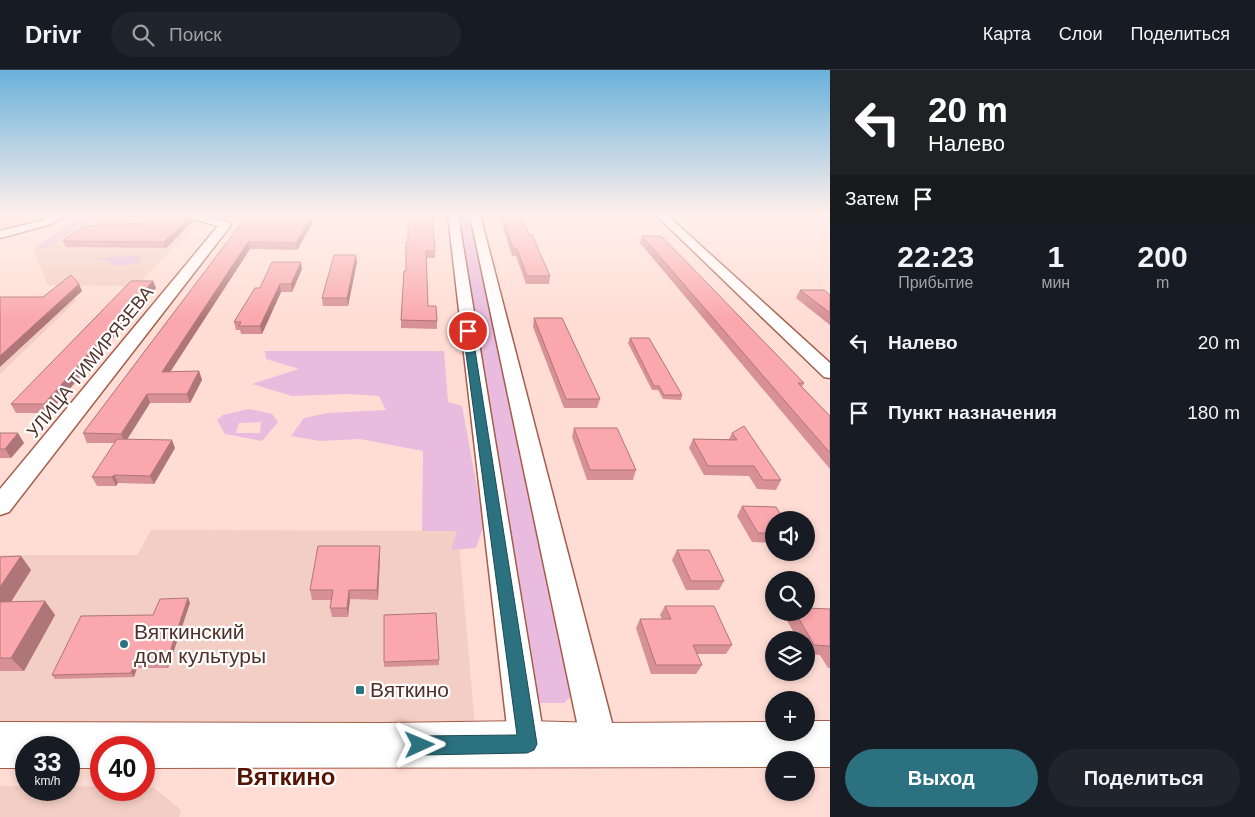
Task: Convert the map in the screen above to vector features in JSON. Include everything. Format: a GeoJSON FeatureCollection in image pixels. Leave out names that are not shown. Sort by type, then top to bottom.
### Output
{"type":"FeatureCollection","features":[{"type":"Feature","properties":{"kind":"street","name":"УЛИЦА ТИМИРЯЗЕВА"},"geometry":{"type":"LineString","coordinates":[[0,506],[205,250]]}},
{"type":"Feature","properties":{"kind":"street"},"geometry":{"type":"LineString","coordinates":[[457,250],[527,744]]}},
{"type":"Feature","properties":{"kind":"street"},"geometry":{"type":"LineString","coordinates":[[484,250],[600,746]]}},
{"type":"Feature","properties":{"kind":"street"},"geometry":{"type":"LineString","coordinates":[[698,250],[830,373]]}},
{"type":"Feature","properties":{"kind":"street"},"geometry":{"type":"LineString","coordinates":[[0,745],[527,744],[600,746],[830,744]]}},
{"type":"Feature","properties":{"kind":"shaded area"},"geometry":{"type":"Polygon","coordinates":[[[34,250],[171,250],[137,286],[47,285],[34,250]]]}},
{"type":"Feature","properties":{"kind":"shaded area"},"geometry":{"type":"Polygon","coordinates":[[[460,250],[479,250],[574,694],[564,703],[538,703],[471,332],[460,250]]]}},
{"type":"Feature","properties":{"kind":"shaded area"},"geometry":{"type":"Polygon","coordinates":[[[143,255],[138,263],[113,266],[109,261],[95,259],[143,255]]]}},
{"type":"Feature","properties":{"kind":"shaded area"},"geometry":{"type":"Polygon","coordinates":[[[0,300],[77,300],[0,374],[0,300]]]}},
{"type":"Feature","properties":{"kind":"shaded area"},"geometry":{"type":"Polygon","coordinates":[[[265,351],[444,351],[448,402],[462,406],[484,525],[476,548],[451,550],[457,531],[422,531],[423,451],[360,439],[320,441],[291,436],[304,418],[327,413],[386,410],[379,396],[348,394],[292,396],[252,384],[299,369],[266,359],[265,351]]]}},
{"type":"Feature","properties":{"kind":"shaded area"},"geometry":{"type":"Polygon","coordinates":[[[249,409],[272,414],[278,422],[262,441],[225,434],[217,420],[223,415],[249,409]],[[261,422],[239,423],[236,433],[260,433],[261,422]]]}},
{"type":"Feature","properties":{"kind":"shaded area"},"geometry":{"type":"Polygon","coordinates":[[[151,530],[458,531],[475,727],[0,730],[0,555],[137,555],[151,530]]]}},
{"type":"Feature","properties":{"kind":"shaded area"},"geometry":{"type":"Polygon","coordinates":[[[0,786],[15,786],[15,801],[80,801],[80,786],[90,787],[90,801],[155,801],[155,789],[181,810],[179,817],[0,817],[0,786]]]}},
{"type":"Feature","properties":{"kind":"building"},"geometry":{"type":"Polygon","coordinates":[[[221,250],[243,250],[162,372],[199,371],[187,394],[147,394],[121,434],[83,433],[221,250]]]}},
{"type":"Feature","properties":{"kind":"building"},"geometry":{"type":"Polygon","coordinates":[[[406,250],[435,250],[426,251],[428,306],[436,306],[437,321],[401,320],[404,271],[406,271],[406,250]]]}},
{"type":"Feature","properties":{"kind":"building"},"geometry":{"type":"Polygon","coordinates":[[[517,250],[539,250],[550,276],[527,276],[517,250]]]}},
{"type":"Feature","properties":{"kind":"building"},"geometry":{"type":"Polygon","coordinates":[[[654,250],[674,250],[804,383],[798,383],[830,416],[830,453],[654,250]]]}},
{"type":"Feature","properties":{"kind":"building"},"geometry":{"type":"Polygon","coordinates":[[[334,255],[356,255],[347,298],[322,298],[334,255]]]}},
{"type":"Feature","properties":{"kind":"building"},"geometry":{"type":"Polygon","coordinates":[[[272,262],[301,262],[291,284],[280,284],[260,326],[239,326],[241,322],[234,322],[255,288],[260,288],[272,262]]]}},
{"type":"Feature","properties":{"kind":"building"},"geometry":{"type":"Polygon","coordinates":[[[71,275],[79,284],[0,356],[0,297],[43,297],[71,275]]]}},
{"type":"Feature","properties":{"kind":"building"},"geometry":{"type":"Polygon","coordinates":[[[131,281],[153,281],[44,404],[11,404],[131,281]]]}},
{"type":"Feature","properties":{"kind":"building"},"geometry":{"type":"Polygon","coordinates":[[[800,290],[824,290],[830,295],[830,313],[800,290]]]}},
{"type":"Feature","properties":{"kind":"building"},"geometry":{"type":"Polygon","coordinates":[[[534,318],[562,318],[600,399],[566,399],[534,318]]]}},
{"type":"Feature","properties":{"kind":"building"},"geometry":{"type":"Polygon","coordinates":[[[630,338],[649,338],[682,395],[664,395],[659,386],[654,386],[630,338]]]}},
{"type":"Feature","properties":{"kind":"building"},"geometry":{"type":"Polygon","coordinates":[[[744,426],[781,480],[763,480],[754,466],[708,466],[693,439],[737,440],[732,433],[744,426]]]}},
{"type":"Feature","properties":{"kind":"building"},"geometry":{"type":"Polygon","coordinates":[[[574,428],[617,428],[636,470],[590,470],[574,428]]]}},
{"type":"Feature","properties":{"kind":"building"},"geometry":{"type":"Polygon","coordinates":[[[0,433],[18,433],[5,449],[0,449],[0,433]]]}},
{"type":"Feature","properties":{"kind":"building"},"geometry":{"type":"Polygon","coordinates":[[[117,439],[172,440],[150,476],[114,475],[112,477],[92,477],[117,439]]]}},
{"type":"Feature","properties":{"kind":"building"},"geometry":{"type":"Polygon","coordinates":[[[742,506],[776,507],[778,511],[765,511],[765,533],[758,533],[742,506]]]}},
{"type":"Feature","properties":{"kind":"building"},"geometry":{"type":"Polygon","coordinates":[[[318,546],[380,546],[377,590],[349,590],[347,608],[330,608],[333,590],[310,590],[318,546]]]}},
{"type":"Feature","properties":{"kind":"building"},"geometry":{"type":"Polygon","coordinates":[[[677,550],[709,550],[724,581],[691,581],[677,550]]]}},
{"type":"Feature","properties":{"kind":"building"},"geometry":{"type":"Polygon","coordinates":[[[21,556],[0,587],[0,557],[21,556]]]}},
{"type":"Feature","properties":{"kind":"building","name":"Вяткинский дом культуры"},"geometry":{"type":"Polygon","coordinates":[[[188,598],[166,663],[134,664],[131,673],[52,675],[81,616],[153,615],[160,599],[188,598]]]}},
{"type":"Feature","properties":{"kind":"building"},"geometry":{"type":"Polygon","coordinates":[[[45,601],[11,658],[0,658],[0,602],[45,601]]]}},
{"type":"Feature","properties":{"kind":"building"},"geometry":{"type":"Polygon","coordinates":[[[665,606],[714,606],[732,645],[693,645],[702,665],[656,665],[640,619],[671,619],[665,606]]]}},
{"type":"Feature","properties":{"kind":"building"},"geometry":{"type":"Polygon","coordinates":[[[815,608],[830,609],[830,648],[829,646],[815,645],[815,631],[806,631],[800,621],[815,621],[815,608]]]}},
{"type":"Feature","properties":{"kind":"building"},"geometry":{"type":"Polygon","coordinates":[[[436,613],[439,660],[384,662],[384,615],[436,613]]]}},
{"type":"Feature","properties":{"kind":"place","name":"Вяткинский дом культуры"},"geometry":{"type":"Point","coordinates":[124,644]}},
{"type":"Feature","properties":{"kind":"place","name":"Вяткино"},"geometry":{"type":"Point","coordinates":[360,690]}},
{"type":"Feature","properties":{"kind":"district","name":"Вяткино"},"geometry":{"type":"Point","coordinates":[286,777]}},
{"type":"Feature","properties":{"kind":"route"},"geometry":{"type":"LineString","coordinates":[[420,745],[527,744],[468,331]]}}]}
